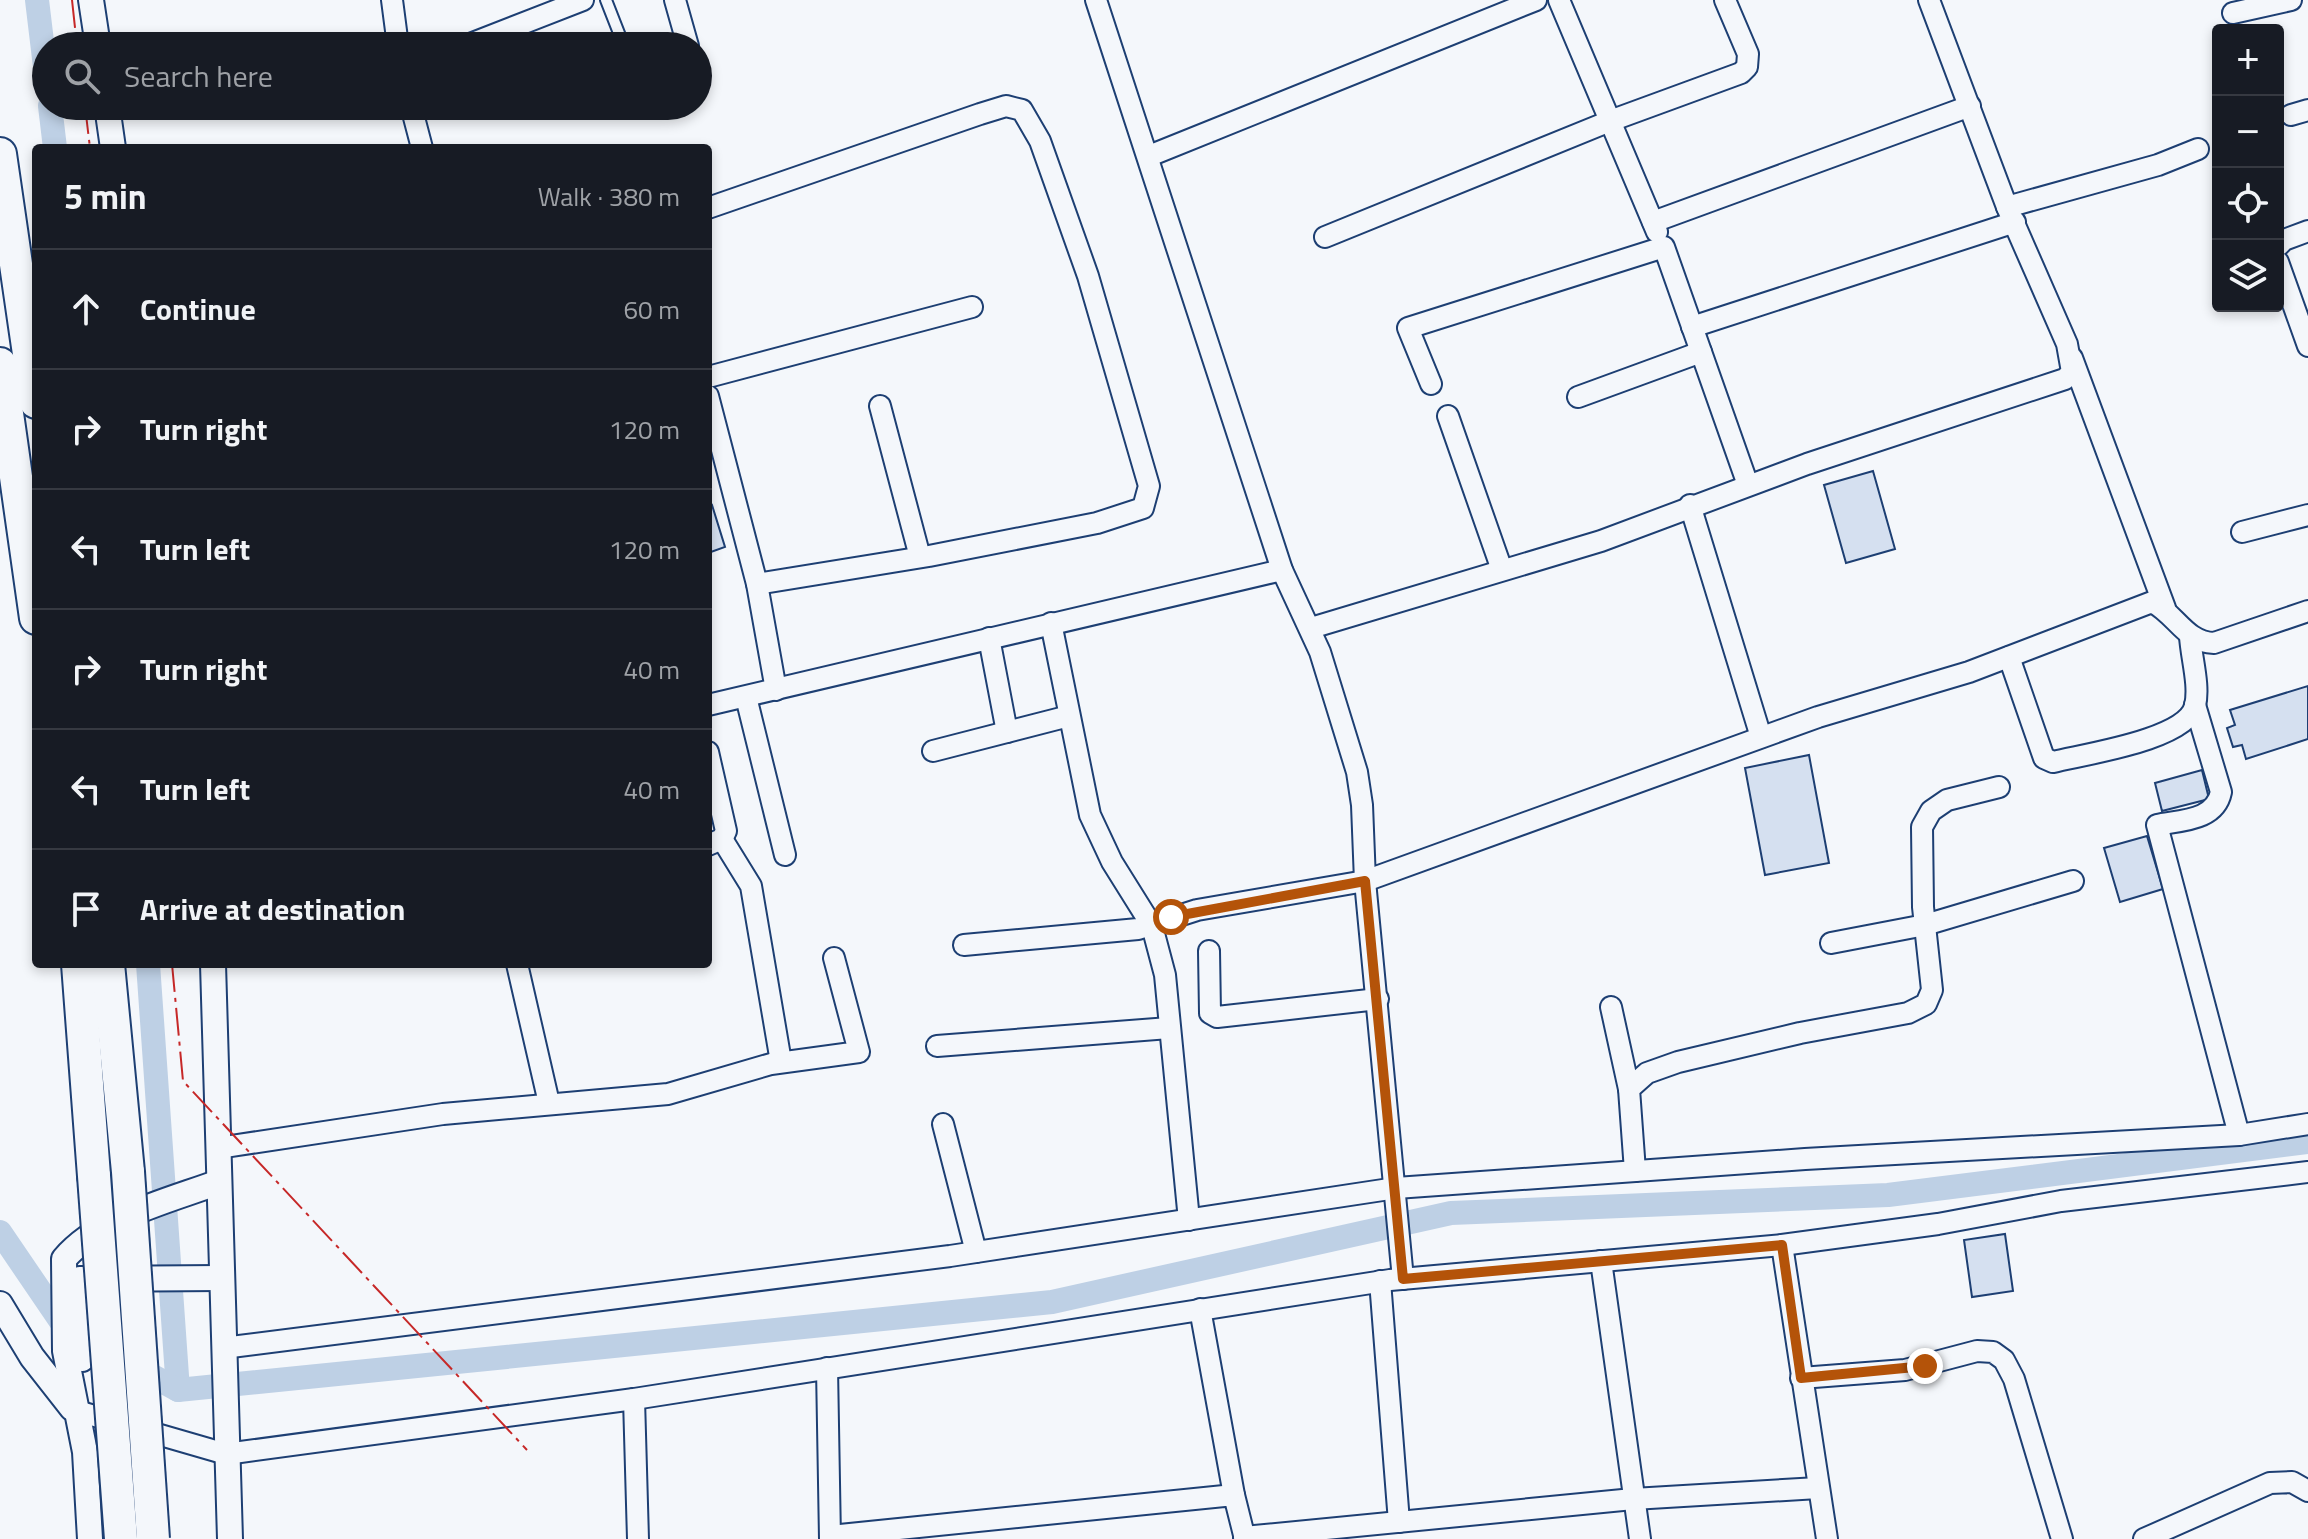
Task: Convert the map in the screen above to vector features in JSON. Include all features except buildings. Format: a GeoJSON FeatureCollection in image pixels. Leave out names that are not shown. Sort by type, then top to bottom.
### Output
{"type":"FeatureCollection","features":[{"type":"Feature","properties":{"kind":"highway"},"geometry":{"type":"LineString","coordinates":[[0,154],[32,374]]}},
{"type":"Feature","properties":{"kind":"highway"},"geometry":{"type":"LineString","coordinates":[[0,364],[32,590]]}},
{"type":"Feature","properties":{"kind":"highway"},"geometry":{"type":"LineString","coordinates":[[78,968],[121,1539]]}},
{"type":"Feature","properties":{"kind":"highway"},"geometry":{"type":"LineString","coordinates":[[108,968],[127,1163],[153,1539]]}},
{"type":"Feature","properties":{"kind":"highway"},"geometry":{"type":"LineString","coordinates":[[93,1166],[127,1163]]}},
{"type":"Feature","properties":{"kind":"street"},"geometry":{"type":"LineString","coordinates":[[91,0],[96,32]]}},
{"type":"Feature","properties":{"kind":"street"},"geometry":{"type":"LineString","coordinates":[[392,0],[396,32]]}},
{"type":"Feature","properties":{"kind":"street"},"geometry":{"type":"LineString","coordinates":[[501,32],[583,0]]}},
{"type":"Feature","properties":{"kind":"street"},"geometry":{"type":"LineString","coordinates":[[675,0],[684,32]]}},
{"type":"Feature","properties":{"kind":"street"},"geometry":{"type":"LineString","coordinates":[[1149,156],[1536,0]]}},
{"type":"Feature","properties":{"kind":"street"},"geometry":{"type":"LineString","coordinates":[[1559,0],[1664,247],[1748,485]]}},
{"type":"Feature","properties":{"kind":"street"},"geometry":{"type":"LineString","coordinates":[[1325,237],[1610,121],[1741,73],[1747,67],[1748,54],[1725,0]]}},
{"type":"Feature","properties":{"kind":"street"},"geometry":{"type":"LineString","coordinates":[[1929,0],[2011,215],[2072,358],[2165,608],[2190,636],[2201,643],[2214,643],[2308,611]]}},
{"type":"Feature","properties":{"kind":"street"},"geometry":{"type":"LineString","coordinates":[[2233,13],[2291,0]]}},
{"type":"Feature","properties":{"kind":"street"},"geometry":{"type":"LineString","coordinates":[[1101,2],[1282,570],[1311,628],[1357,772],[1364,818],[1365,881],[1403,1279]]}},
{"type":"Feature","properties":{"kind":"street"},"geometry":{"type":"LineString","coordinates":[[712,207],[1006,106],[1022,110],[1030,122],[1099,311],[1146,468],[1148,497],[1143,508],[1127,516],[920,557],[757,584]]}},
{"type":"Feature","properties":{"kind":"street"},"geometry":{"type":"LineString","coordinates":[[1653,222],[1970,106]]}},
{"type":"Feature","properties":{"kind":"street"},"geometry":{"type":"LineString","coordinates":[[109,120],[112,144]]}},
{"type":"Feature","properties":{"kind":"street"},"geometry":{"type":"LineString","coordinates":[[415,120],[421,144]]}},
{"type":"Feature","properties":{"kind":"street"},"geometry":{"type":"LineString","coordinates":[[1692,327],[2198,149]]}},
{"type":"Feature","properties":{"kind":"street"},"geometry":{"type":"LineString","coordinates":[[2284,240],[2308,231]]}},
{"type":"Feature","properties":{"kind":"street"},"geometry":{"type":"LineString","coordinates":[[1431,384],[1408,328],[1664,247]]}},
{"type":"Feature","properties":{"kind":"street"},"geometry":{"type":"LineString","coordinates":[[2284,277],[2306,334]]}},
{"type":"Feature","properties":{"kind":"street"},"geometry":{"type":"LineString","coordinates":[[712,376],[972,307]]}},
{"type":"Feature","properties":{"kind":"street"},"geometry":{"type":"LineString","coordinates":[[1578,397],[1701,352]]}},
{"type":"Feature","properties":{"kind":"street"},"geometry":{"type":"LineString","coordinates":[[1311,628],[1639,528],[1690,505],[2065,379],[2072,372],[2072,358]]}},
{"type":"Feature","properties":{"kind":"street"},"geometry":{"type":"LineString","coordinates":[[880,406],[920,557]]}},
{"type":"Feature","properties":{"kind":"street"},"geometry":{"type":"LineString","coordinates":[[712,411],[757,584],[776,690]]}},
{"type":"Feature","properties":{"kind":"street"},"geometry":{"type":"LineString","coordinates":[[1448,416],[1502,570]]}},
{"type":"Feature","properties":{"kind":"street"},"geometry":{"type":"LineString","coordinates":[[1690,505],[1761,737]]}},
{"type":"Feature","properties":{"kind":"street"},"geometry":{"type":"LineString","coordinates":[[2242,532],[2308,515]]}},
{"type":"Feature","properties":{"kind":"street"},"geometry":{"type":"LineString","coordinates":[[712,704],[1282,570]]}},
{"type":"Feature","properties":{"kind":"street"},"geometry":{"type":"LineString","coordinates":[[964,945],[1152,926],[1197,910],[1365,881],[1761,737],[2009,657],[2152,602],[2165,608]]}},
{"type":"Feature","properties":{"kind":"street"},"geometry":{"type":"LineString","coordinates":[[1051,623],[1090,815],[1112,862],[1152,926],[1165,975],[1189,1220]]}},
{"type":"Feature","properties":{"kind":"street"},"geometry":{"type":"LineString","coordinates":[[2190,636],[2195,705],[2221,792],[2219,803],[2204,815],[2157,825],[2239,1135]]}},
{"type":"Feature","properties":{"kind":"street"},"geometry":{"type":"LineString","coordinates":[[989,638],[1007,732]]}},
{"type":"Feature","properties":{"kind":"street"},"geometry":{"type":"LineString","coordinates":[[2009,657],[2044,758],[2053,762],[2168,731],[2187,720],[2195,705]]}},
{"type":"Feature","properties":{"kind":"street"},"geometry":{"type":"LineString","coordinates":[[746,697],[785,855]]}},
{"type":"Feature","properties":{"kind":"street"},"geometry":{"type":"LineString","coordinates":[[933,751],[1069,716]]}},
{"type":"Feature","properties":{"kind":"street"},"geometry":{"type":"LineString","coordinates":[[712,770],[726,831],[715,842],[751,886],[781,1062]]}},
{"type":"Feature","properties":{"kind":"street"},"geometry":{"type":"LineString","coordinates":[[1629,1089],[1647,1073],[1678,1062],[1800,1033],[1908,1013],[1926,1004],[1932,990],[1925,925],[1922,827],[1931,811],[1947,800],[1999,787]]}},
{"type":"Feature","properties":{"kind":"street"},"geometry":{"type":"LineString","coordinates":[[1831,943],[1925,925],[2073,881]]}},
{"type":"Feature","properties":{"kind":"street"},"geometry":{"type":"LineString","coordinates":[[1209,951],[1210,1013],[1217,1017],[1378,999]]}},
{"type":"Feature","properties":{"kind":"street"},"geometry":{"type":"LineString","coordinates":[[218,1148],[443,1114],[668,1094],[781,1062],[859,1052],[834,958]]}},
{"type":"Feature","properties":{"kind":"street"},"geometry":{"type":"LineString","coordinates":[[213,968],[230,1539]]}},
{"type":"Feature","properties":{"kind":"street"},"geometry":{"type":"LineString","coordinates":[[518,968],[549,1103]]}},
{"type":"Feature","properties":{"kind":"street"},"geometry":{"type":"LineString","coordinates":[[1611,1007],[1629,1089],[1635,1171]]}},
{"type":"Feature","properties":{"kind":"street"},"geometry":{"type":"LineString","coordinates":[[937,1046],[1169,1028]]}},
{"type":"Feature","properties":{"kind":"street"},"geometry":{"type":"LineString","coordinates":[[943,1124],[976,1252]]}},
{"type":"Feature","properties":{"kind":"street"},"geometry":{"type":"LineString","coordinates":[[223,1356],[1189,1220],[1396,1194],[1635,1171],[2239,1135],[2308,1124]]}},
{"type":"Feature","properties":{"kind":"street"},"geometry":{"type":"LineString","coordinates":[[0,1304],[32,1357],[80,1411],[226,1454],[634,1399],[1380,1281],[1782,1245],[1938,1224],[2061,1201],[2308,1172]]}},
{"type":"Feature","properties":{"kind":"street"},"geometry":{"type":"LineString","coordinates":[[90,1539],[85,1452],[64,1259],[81,1239],[157,1204],[219,1182]]}},
{"type":"Feature","properties":{"kind":"street"},"geometry":{"type":"LineString","coordinates":[[1782,1245],[1827,1539]]}},
{"type":"Feature","properties":{"kind":"street"},"geometry":{"type":"LineString","coordinates":[[1601,1261],[1640,1539]]}},
{"type":"Feature","properties":{"kind":"street"},"geometry":{"type":"LineString","coordinates":[[72,1318],[80,1279],[221,1278]]}},
{"type":"Feature","properties":{"kind":"street"},"geometry":{"type":"LineString","coordinates":[[1380,1281],[1399,1522]]}},
{"type":"Feature","properties":{"kind":"street"},"geometry":{"type":"LineString","coordinates":[[1200,1309],[1234,1495],[1245,1538],[1633,1499],[1818,1488]]}},
{"type":"Feature","properties":{"kind":"street"},"geometry":{"type":"LineString","coordinates":[[1801,1378],[1905,1370],[1977,1351],[1993,1352],[2004,1360],[2014,1379],[2062,1539]]}},
{"type":"Feature","properties":{"kind":"street"},"geometry":{"type":"LineString","coordinates":[[827,1368],[830,1537],[1234,1495]]}},
{"type":"Feature","properties":{"kind":"street"},"geometry":{"type":"LineString","coordinates":[[634,1399],[638,1539]]}},
{"type":"Feature","properties":{"kind":"street"},"geometry":{"type":"LineString","coordinates":[[2144,1539],[2270,1483],[2292,1482],[2308,1491]]}},
{"type":"Feature","properties":{"kind":"lane"},"geometry":{"type":"LineString","coordinates":[[606,0],[619,32]]}},
{"type":"Feature","properties":{"kind":"waterway"},"geometry":{"type":"LineString","coordinates":[[37,0],[41,32]]}},
{"type":"Feature","properties":{"kind":"waterway"},"geometry":{"type":"LineString","coordinates":[[52,120],[55,144]]}},
{"type":"Feature","properties":{"kind":"waterway"},"geometry":{"type":"LineString","coordinates":[[148,968],[178,1390]]}},
{"type":"Feature","properties":{"kind":"waterway"},"geometry":{"type":"LineString","coordinates":[[131,1364],[178,1390],[1052,1302],[1451,1213],[1888,1195],[2308,1142]]}},
{"type":"Feature","properties":{"kind":"waterway"},"geometry":{"type":"LineString","coordinates":[[0,1232],[64,1326],[75,1332]]}},
{"type":"Feature","properties":{"kind":"power"},"geometry":{"type":"LineString","coordinates":[[72,0],[75,32]]}},
{"type":"Feature","properties":{"kind":"power"},"geometry":{"type":"LineString","coordinates":[[87,120],[90,144]]}},
{"type":"Feature","properties":{"kind":"power"},"geometry":{"type":"LineString","coordinates":[[172,968],[183,1081],[527,1450]]}},
{"type":"Feature","properties":{"kind":"route"},"geometry":{"type":"LineString","coordinates":[[1171,917],[1365,881],[1403,1279],[1782,1245],[1801,1378],[1925,1366]]}}]}
